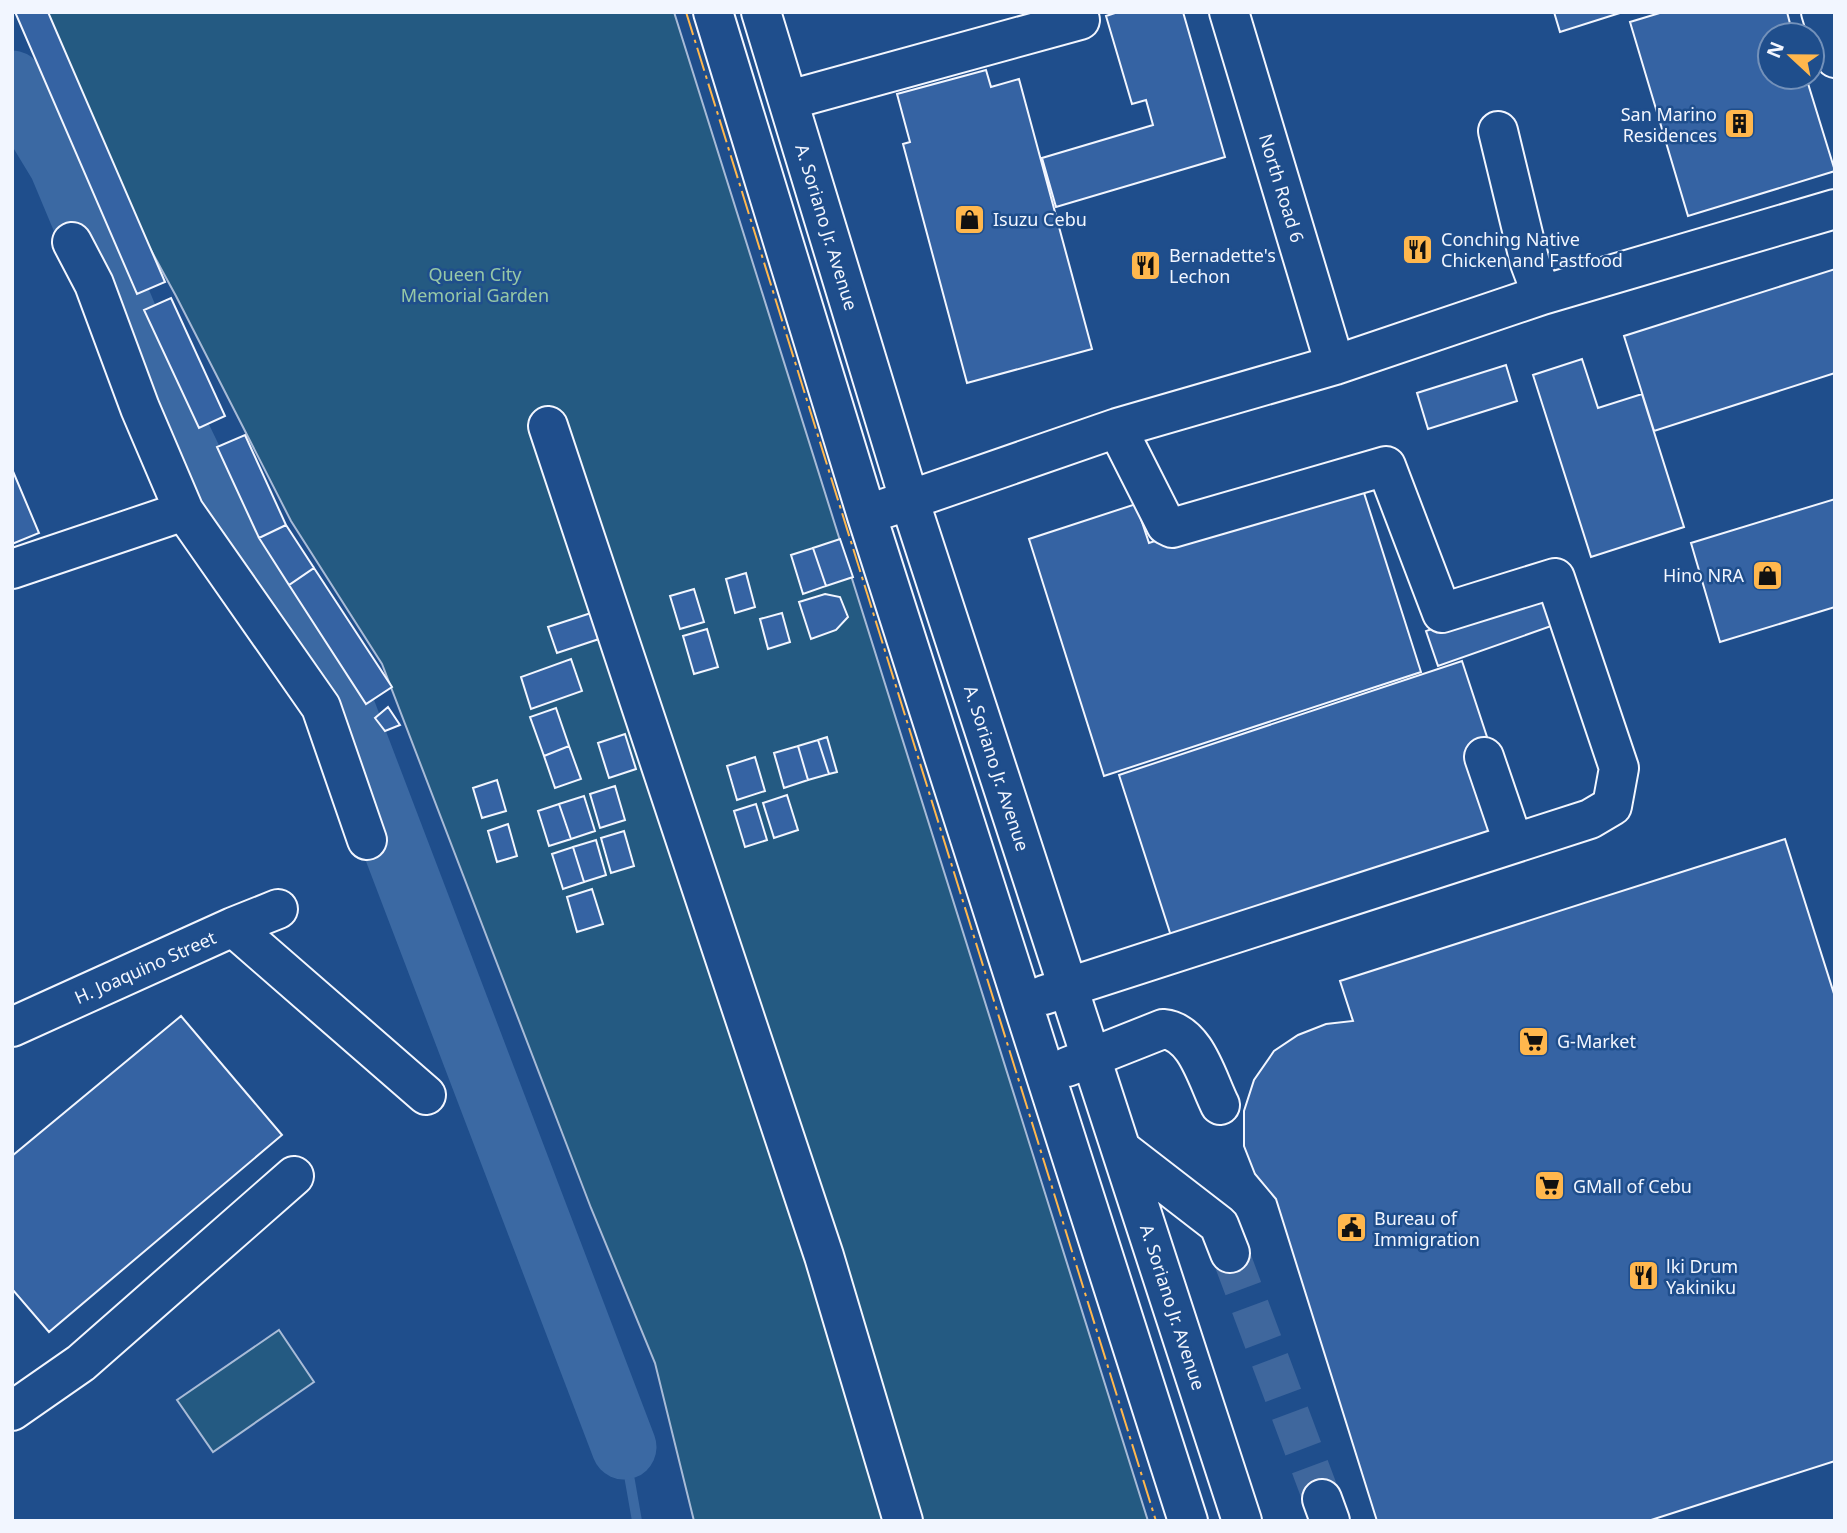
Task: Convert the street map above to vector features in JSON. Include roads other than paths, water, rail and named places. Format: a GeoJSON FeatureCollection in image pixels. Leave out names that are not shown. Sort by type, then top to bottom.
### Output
{"type":"FeatureCollection","features":[{"type":"Feature","properties":{"kind":"street"},"geometry":{"type":"LineString","coordinates":[[713,12],[867,516],[1188,1521]]}},
{"type":"Feature","properties":{"kind":"street","name":"A. Soriano Jr. Avenue"},"geometry":{"type":"LineString","coordinates":[[761,12],[909,499],[1241,1521]]}},
{"type":"Feature","properties":{"kind":"street","name":"North Road 6"},"geometry":{"type":"LineString","coordinates":[[1229,12],[1335,365]]}},
{"type":"Feature","properties":{"kind":"street"},"geometry":{"type":"LineString","coordinates":[[1821,12],[1835,58]]}},
{"type":"Feature","properties":{"kind":"street"},"geometry":{"type":"LineString","coordinates":[[789,100],[1080,20]]}},
{"type":"Feature","properties":{"kind":"street"},"geometry":{"type":"LineString","coordinates":[[1498,131],[1530,263],[1542,295]]}},
{"type":"Feature","properties":{"kind":"street"},"geometry":{"type":"LineString","coordinates":[[867,516],[1117,428],[1335,365],[1542,295],[1835,209]]}},
{"type":"Feature","properties":{"kind":"street"},"geometry":{"type":"LineString","coordinates":[[72,242],[94,284],[140,408],[184,511],[321,707],[367,840]]}},
{"type":"Feature","properties":{"kind":"street"},"geometry":{"type":"LineString","coordinates":[[548,426],[824,1256],[903,1521]]}},
{"type":"Feature","properties":{"kind":"street"},"geometry":{"type":"LineString","coordinates":[[1022,1002],[1590,819],[1612,806],[1619,768],[1555,578],[1442,613],[1386,467],[1172,527],[1166,525],[1117,428]]}},
{"type":"Feature","properties":{"kind":"street"},"geometry":{"type":"LineString","coordinates":[[12,569],[184,511]]}},
{"type":"Feature","properties":{"kind":"street"},"geometry":{"type":"LineString","coordinates":[[1484,757],[1513,842]]}},
{"type":"Feature","properties":{"kind":"street","name":"H. Joaquino Street"},"geometry":{"type":"LineString","coordinates":[[12,1027],[278,909]]}},
{"type":"Feature","properties":{"kind":"street"},"geometry":{"type":"LineString","coordinates":[[233,927],[426,1096]]}},
{"type":"Feature","properties":{"kind":"street"},"geometry":{"type":"LineString","coordinates":[[1046,1076],[1163,1028],[1177,1030],[1188,1041],[1220,1105]]}},
{"type":"Feature","properties":{"kind":"street"},"geometry":{"type":"LineString","coordinates":[[1122,1150],[1219,1225],[1230,1253]]}},
{"type":"Feature","properties":{"kind":"street"},"geometry":{"type":"LineString","coordinates":[[12,1411],[81,1363],[294,1176]]}},
{"type":"Feature","properties":{"kind":"waterway"},"geometry":{"type":"LineString","coordinates":[[12,83],[61,164],[152,381],[233,549],[337,694],[624,1447]]}},
{"type":"Feature","properties":{"kind":"waterway"},"geometry":{"type":"LineString","coordinates":[[624,1447],[637,1521]]}},
{"type":"Feature","properties":{"kind":"tunnel"},"geometry":{"type":"LineString","coordinates":[[1230,1253],[1322,1499]]}},
{"type":"Feature","properties":{"kind":"place","name":"San Marino Residences"},"geometry":{"type":"Point","coordinates":[1740,124]}},
{"type":"Feature","properties":{"kind":"place","name":"Isuzu Cebu"},"geometry":{"type":"Point","coordinates":[970,219]}},
{"type":"Feature","properties":{"kind":"place","name":"Conching Native Chicken and Fastfood"},"geometry":{"type":"Point","coordinates":[1418,249]}},
{"type":"Feature","properties":{"kind":"place","name":"Bernadette's Lechon"},"geometry":{"type":"Point","coordinates":[1146,265]}},
{"type":"Feature","properties":{"kind":"place","name":"Hino NRA"},"geometry":{"type":"Point","coordinates":[1767,575]}},
{"type":"Feature","properties":{"kind":"place","name":"G-Market"},"geometry":{"type":"Point","coordinates":[1534,1041]}},
{"type":"Feature","properties":{"kind":"place","name":"GMall of Cebu"},"geometry":{"type":"Point","coordinates":[1550,1186]}},
{"type":"Feature","properties":{"kind":"place","name":"Bureau of Immigration"},"geometry":{"type":"Point","coordinates":[1351,1228]}},
{"type":"Feature","properties":{"kind":"place","name":"lki Drum Yakiniku"},"geometry":{"type":"Point","coordinates":[1643,1276]}},
{"type":"Feature","properties":{"kind":"park label","name":"Queen City Memorial Garden"},"geometry":{"type":"Point","coordinates":[475,284]}}]}
